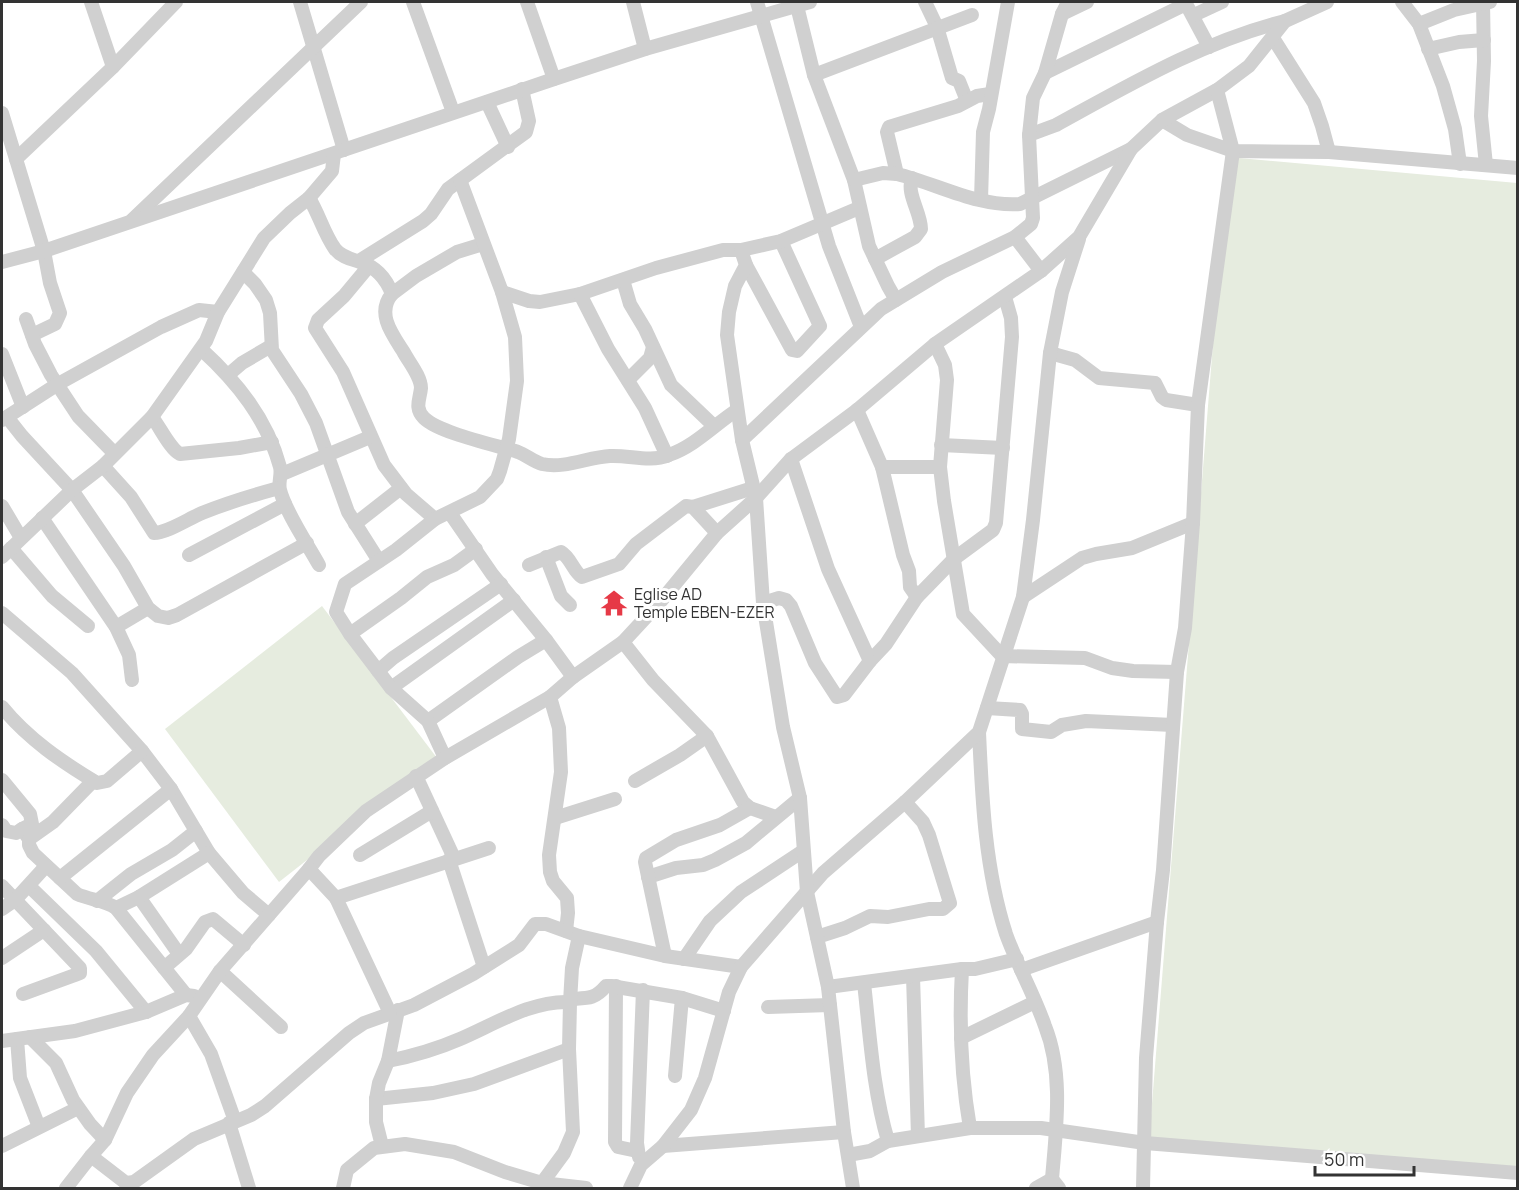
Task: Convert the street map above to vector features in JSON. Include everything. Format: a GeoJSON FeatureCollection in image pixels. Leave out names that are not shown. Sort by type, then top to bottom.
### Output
{"type":"FeatureCollection","features":[{"type":"Feature","properties":{"kind":"street"},"geometry":{"type":"LineString","coordinates":[[91,2],[113,67]]}},
{"type":"Feature","properties":{"kind":"street"},"geometry":{"type":"LineString","coordinates":[[16,159],[113,67],[176,2]]}},
{"type":"Feature","properties":{"kind":"street"},"geometry":{"type":"LineString","coordinates":[[11,548],[72,490],[103,466],[152,417],[210,335],[218,312],[258,246],[272,229],[309,198],[332,171],[339,152],[314,47],[300,2]]}},
{"type":"Feature","properties":{"kind":"street"},"geometry":{"type":"LineString","coordinates":[[130,223],[361,2]]}},
{"type":"Feature","properties":{"kind":"street"},"geometry":{"type":"LineString","coordinates":[[412,2],[453,112]]}},
{"type":"Feature","properties":{"kind":"street"},"geometry":{"type":"LineString","coordinates":[[527,2],[554,79]]}},
{"type":"Feature","properties":{"kind":"street"},"geometry":{"type":"LineString","coordinates":[[633,2],[645,49]]}},
{"type":"Feature","properties":{"kind":"street"},"geometry":{"type":"LineString","coordinates":[[925,2],[936,27],[952,78],[959,81],[967,101]]}},
{"type":"Feature","properties":{"kind":"street"},"geometry":{"type":"LineString","coordinates":[[981,200],[983,132],[1008,2]]}},
{"type":"Feature","properties":{"kind":"street"},"geometry":{"type":"LineString","coordinates":[[742,440],[880,309],[942,272],[1015,237],[1031,224],[1033,218],[1029,135],[1033,98],[1045,73],[1065,8],[1087,2]]}},
{"type":"Feature","properties":{"kind":"street"},"geometry":{"type":"LineString","coordinates":[[1045,73],[1189,7],[1222,2]]}},
{"type":"Feature","properties":{"kind":"street"},"geometry":{"type":"LineString","coordinates":[[1029,135],[1056,124],[1209,47],[1255,28],[1285,21],[1327,2]]}},
{"type":"Feature","properties":{"kind":"street"},"geometry":{"type":"LineString","coordinates":[[1402,2],[1419,24],[1450,106],[1460,164]]}},
{"type":"Feature","properties":{"kind":"street"},"geometry":{"type":"LineString","coordinates":[[1483,2],[1481,116],[1486,165]]}},
{"type":"Feature","properties":{"kind":"street"},"geometry":{"type":"LineString","coordinates":[[1419,24],[1454,10],[1490,2]]}},
{"type":"Feature","properties":{"kind":"street"},"geometry":{"type":"LineString","coordinates":[[2,262],[130,223],[645,49],[759,8],[804,4],[814,75],[854,180],[868,246],[896,300]]}},
{"type":"Feature","properties":{"kind":"street"},"geometry":{"type":"LineString","coordinates":[[1189,7],[1209,47]]}},
{"type":"Feature","properties":{"kind":"street"},"geometry":{"type":"LineString","coordinates":[[759,8],[829,246],[861,327]]}},
{"type":"Feature","properties":{"kind":"street"},"geometry":{"type":"LineString","coordinates":[[814,75],[972,15]]}},
{"type":"Feature","properties":{"kind":"street"},"geometry":{"type":"LineString","coordinates":[[1036,1188],[1056,1184],[1057,1092],[1051,1045],[1046,1026],[1006,934],[999,905],[984,827],[980,732],[1002,656],[1023,597],[1050,353],[1062,292],[1079,237],[1131,149],[1162,120],[1217,90],[1249,66],[1285,21]]}},
{"type":"Feature","properties":{"kind":"street"},"geometry":{"type":"LineString","coordinates":[[1273,38],[1314,103],[1329,152]]}},
{"type":"Feature","properties":{"kind":"street"},"geometry":{"type":"LineString","coordinates":[[1428,49],[1459,42],[1484,40]]}},
{"type":"Feature","properties":{"kind":"street"},"geometry":{"type":"LineString","coordinates":[[435,519],[401,488],[384,465],[343,372],[315,328],[318,320],[344,296],[364,263],[431,214],[448,189],[526,132],[529,121],[522,89]]}},
{"type":"Feature","properties":{"kind":"street"},"geometry":{"type":"LineString","coordinates":[[1143,1188],[1146,1058],[1156,921],[1163,870],[1177,672],[1185,628],[1193,523],[1198,405],[1233,151],[1217,90]]}},
{"type":"Feature","properties":{"kind":"street"},"geometry":{"type":"LineString","coordinates":[[897,174],[887,132],[889,127],[977,96],[990,94]]}},
{"type":"Feature","properties":{"kind":"street"},"geometry":{"type":"LineString","coordinates":[[487,102],[508,147]]}},
{"type":"Feature","properties":{"kind":"street"},"geometry":{"type":"LineString","coordinates":[[2,113],[5,135],[16,159],[60,313],[55,324],[32,335]]}},
{"type":"Feature","properties":{"kind":"street"},"geometry":{"type":"LineString","coordinates":[[1162,120],[1198,139],[1233,151],[1329,152],[1518,168]]}},
{"type":"Feature","properties":{"kind":"street"},"geometry":{"type":"LineString","coordinates":[[854,180],[883,173],[897,174],[981,200],[1009,205],[1020,204],[1131,149]]}},
{"type":"Feature","properties":{"kind":"street"},"geometry":{"type":"LineString","coordinates":[[875,259],[915,237],[920,231],[921,224],[911,192],[912,178]]}},
{"type":"Feature","properties":{"kind":"street"},"geometry":{"type":"LineString","coordinates":[[445,758],[428,721],[390,688],[336,612],[343,587],[435,519],[480,497],[488,490],[497,479],[509,439],[517,360],[515,337],[502,292],[460,180]]}},
{"type":"Feature","properties":{"kind":"street"},"geometry":{"type":"LineString","coordinates":[[309,198],[319,213],[334,248],[345,257],[364,263],[385,278],[392,294]]}},
{"type":"Feature","properties":{"kind":"street"},"geometry":{"type":"LineString","coordinates":[[502,292],[529,301],[540,302],[579,294],[656,268],[714,252],[741,250],[781,241],[859,208]]}},
{"type":"Feature","properties":{"kind":"street"},"geometry":{"type":"LineString","coordinates":[[1015,237],[1041,271]]}},
{"type":"Feature","properties":{"kind":"street"},"geometry":{"type":"LineString","coordinates":[[66,1188],[105,1140],[127,1093],[153,1054],[189,1016],[220,972],[319,856],[366,811],[445,758],[550,697],[573,677],[623,642],[661,601],[717,533],[791,459],[857,410],[935,344],[1041,271],[1079,237]]}},
{"type":"Feature","properties":{"kind":"street"},"geometry":{"type":"LineString","coordinates":[[741,250],[746,265],[792,350],[797,351],[820,326],[781,241]]}},
{"type":"Feature","properties":{"kind":"street"},"geometry":{"type":"LineString","coordinates":[[483,244],[457,252],[416,276],[392,294],[385,307],[386,321],[393,337],[419,379],[421,388],[418,407],[428,421],[505,450],[520,453],[540,464],[551,465],[608,456],[652,459],[666,456],[694,443],[737,410]]}},
{"type":"Feature","properties":{"kind":"street"},"geometry":{"type":"LineString","coordinates":[[746,265],[735,286],[727,335],[742,440],[755,493],[764,603],[783,727],[800,798],[807,892],[828,987],[844,1132],[853,1188]]}},
{"type":"Feature","properties":{"kind":"street"},"geometry":{"type":"LineString","coordinates":[[243,272],[263,294],[268,306],[271,346],[316,423],[333,476],[355,524],[379,561]]}},
{"type":"Feature","properties":{"kind":"street"},"geometry":{"type":"LineString","coordinates":[[623,280],[630,304],[645,329],[671,385],[714,426]]}},
{"type":"Feature","properties":{"kind":"street"},"geometry":{"type":"LineString","coordinates":[[579,294],[608,349],[645,408],[666,456]]}},
{"type":"Feature","properties":{"kind":"street"},"geometry":{"type":"LineString","coordinates":[[764,603],[783,598],[791,606],[814,663],[837,697],[844,695],[886,644],[917,597],[955,558],[993,530],[996,523],[1012,337],[1011,318],[1005,297]]}},
{"type":"Feature","properties":{"kind":"street"},"geometry":{"type":"LineString","coordinates":[[218,312],[199,310],[169,323],[58,384],[4,419],[72,490],[124,566],[148,608],[158,616],[168,618],[177,615],[307,543]]}},
{"type":"Feature","properties":{"kind":"street"},"geometry":{"type":"LineString","coordinates":[[26,319],[47,368],[78,417],[114,453]]}},
{"type":"Feature","properties":{"kind":"street"},"geometry":{"type":"LineString","coordinates":[[935,344],[945,365],[940,467],[945,509],[955,558],[956,583],[963,614],[1002,656],[1085,658],[1112,668],[1177,672]]}},
{"type":"Feature","properties":{"kind":"street"},"geometry":{"type":"LineString","coordinates":[[228,375],[242,363],[271,346]]}},
{"type":"Feature","properties":{"kind":"street"},"geometry":{"type":"LineString","coordinates":[[628,380],[650,358],[652,347]]}},
{"type":"Feature","properties":{"kind":"street"},"geometry":{"type":"LineString","coordinates":[[201,349],[228,375],[254,407],[272,442],[285,504],[319,565]]}},
{"type":"Feature","properties":{"kind":"street"},"geometry":{"type":"LineString","coordinates":[[1050,353],[1074,360],[1095,376],[1155,383],[1166,400],[1198,405]]}},
{"type":"Feature","properties":{"kind":"street"},"geometry":{"type":"LineString","coordinates":[[2,354],[23,407]]}},
{"type":"Feature","properties":{"kind":"street"},"geometry":{"type":"LineString","coordinates":[[857,410],[882,467],[909,571],[910,587],[917,597]]}},
{"type":"Feature","properties":{"kind":"street"},"geometry":{"type":"LineString","coordinates":[[152,417],[165,434],[172,449],[180,454],[272,442]]}},
{"type":"Feature","properties":{"kind":"street"},"geometry":{"type":"LineString","coordinates":[[103,466],[131,497],[154,533],[160,533],[185,520],[280,481],[370,437]]}},
{"type":"Feature","properties":{"kind":"street"},"geometry":{"type":"LineString","coordinates":[[941,445],[1003,448]]}},
{"type":"Feature","properties":{"kind":"street"},"geometry":{"type":"LineString","coordinates":[[791,459],[828,569],[870,661]]}},
{"type":"Feature","properties":{"kind":"street"},"geometry":{"type":"LineString","coordinates":[[882,467],[940,467]]}},
{"type":"Feature","properties":{"kind":"street"},"geometry":{"type":"LineString","coordinates":[[355,524],[401,488]]}},
{"type":"Feature","properties":{"kind":"street"},"geometry":{"type":"LineString","coordinates":[[529,566],[561,552],[567,555],[580,576],[593,575],[619,564],[636,544],[686,506],[693,507],[755,493]]}},
{"type":"Feature","properties":{"kind":"street"},"geometry":{"type":"LineString","coordinates":[[189,555],[285,504]]}},
{"type":"Feature","properties":{"kind":"street"},"geometry":{"type":"LineString","coordinates":[[2,506],[11,548],[52,596],[88,626]]}},
{"type":"Feature","properties":{"kind":"street"},"geometry":{"type":"LineString","coordinates":[[693,507],[717,533]]}},
{"type":"Feature","properties":{"kind":"street"},"geometry":{"type":"LineString","coordinates":[[450,513],[501,584],[573,677]]}},
{"type":"Feature","properties":{"kind":"street"},"geometry":{"type":"LineString","coordinates":[[42,518],[116,627],[129,655],[132,680]]}},
{"type":"Feature","properties":{"kind":"street"},"geometry":{"type":"LineString","coordinates":[[1023,597],[1082,558],[1132,548],[1193,523]]}},
{"type":"Feature","properties":{"kind":"street"},"geometry":{"type":"LineString","coordinates":[[350,634],[427,577],[454,565],[476,549]]}},
{"type":"Feature","properties":{"kind":"street"},"geometry":{"type":"LineString","coordinates":[[546,557],[561,596],[570,605]]}},
{"type":"Feature","properties":{"kind":"street"},"geometry":{"type":"LineString","coordinates":[[378,671],[393,658],[501,584]]}},
{"type":"Feature","properties":{"kind":"street"},"geometry":{"type":"LineString","coordinates":[[390,688],[514,600]]}},
{"type":"Feature","properties":{"kind":"street"},"geometry":{"type":"LineString","coordinates":[[116,627],[148,608]]}},
{"type":"Feature","properties":{"kind":"street"},"geometry":{"type":"LineString","coordinates":[[2,613],[72,673],[142,751],[171,789],[209,853],[243,892],[269,915]]}},
{"type":"Feature","properties":{"kind":"street"},"geometry":{"type":"LineString","coordinates":[[428,721],[496,675],[518,657],[546,640]]}},
{"type":"Feature","properties":{"kind":"street"},"geometry":{"type":"LineString","coordinates":[[623,642],[653,680],[713,745],[738,796],[750,808],[776,817]]}},
{"type":"Feature","properties":{"kind":"street"},"geometry":{"type":"LineString","coordinates":[[542,1182],[564,1153],[572,1138],[569,1049],[572,934],[567,898],[553,881],[550,872],[549,855],[560,761],[559,728],[550,697]]}},
{"type":"Feature","properties":{"kind":"street"},"geometry":{"type":"LineString","coordinates":[[2,706],[22,730],[38,744],[100,784],[107,781],[142,751]]}},
{"type":"Feature","properties":{"kind":"street"},"geometry":{"type":"LineString","coordinates":[[987,708],[1020,710],[1022,729],[1042,732],[1051,732],[1062,724],[1086,721],[1173,724]]}},
{"type":"Feature","properties":{"kind":"street"},"geometry":{"type":"LineString","coordinates":[[632,1187],[641,1165],[663,1146],[691,1110],[705,1078],[729,992],[741,968],[823,873],[905,802],[980,732]]}},
{"type":"Feature","properties":{"kind":"street"},"geometry":{"type":"LineString","coordinates":[[635,781],[680,755],[706,736]]}},
{"type":"Feature","properties":{"kind":"street"},"geometry":{"type":"LineString","coordinates":[[416,776],[452,859],[484,967]]}},
{"type":"Feature","properties":{"kind":"street"},"geometry":{"type":"LineString","coordinates":[[2,825],[6,831],[25,834],[53,822],[93,781]]}},
{"type":"Feature","properties":{"kind":"street"},"geometry":{"type":"LineString","coordinates":[[4,788],[32,818],[32,824],[25,834]]}},
{"type":"Feature","properties":{"kind":"street"},"geometry":{"type":"LineString","coordinates":[[60,878],[171,789]]}},
{"type":"Feature","properties":{"kind":"street"},"geometry":{"type":"LineString","coordinates":[[648,877],[676,868],[703,865],[715,860],[746,843],[800,798]]}},
{"type":"Feature","properties":{"kind":"street"},"geometry":{"type":"LineString","coordinates":[[555,818],[615,799]]}},
{"type":"Feature","properties":{"kind":"street"},"geometry":{"type":"LineString","coordinates":[[817,937],[845,928],[870,916],[943,909],[950,903],[929,835],[923,822],[905,802]]}},
{"type":"Feature","properties":{"kind":"street"},"geometry":{"type":"LineString","coordinates":[[666,956],[645,862],[650,855],[676,840],[720,825],[750,808]]}},
{"type":"Feature","properties":{"kind":"street"},"geometry":{"type":"LineString","coordinates":[[360,855],[432,811]]}},
{"type":"Feature","properties":{"kind":"street"},"geometry":{"type":"LineString","coordinates":[[97,901],[117,884],[172,850],[196,831]]}},
{"type":"Feature","properties":{"kind":"street"},"geometry":{"type":"LineString","coordinates":[[25,834],[28,845],[46,866],[77,894],[108,903],[116,908],[186,996]]}},
{"type":"Feature","properties":{"kind":"street"},"geometry":{"type":"LineString","coordinates":[[336,898],[489,848]]}},
{"type":"Feature","properties":{"kind":"street"},"geometry":{"type":"LineString","coordinates":[[684,959],[710,921],[741,892],[803,851]]}},
{"type":"Feature","properties":{"kind":"street"},"geometry":{"type":"LineString","coordinates":[[116,908],[139,897],[209,853]]}},
{"type":"Feature","properties":{"kind":"street"},"geometry":{"type":"LineString","coordinates":[[2,909],[15,900],[46,866]]}},
{"type":"Feature","properties":{"kind":"street"},"geometry":{"type":"LineString","coordinates":[[309,869],[336,898],[394,1012],[388,1061],[379,1083],[376,1099],[376,1122],[382,1146]]}},
{"type":"Feature","properties":{"kind":"street"},"geometry":{"type":"LineString","coordinates":[[2,886],[75,960],[80,971],[75,975],[24,994]]}},
{"type":"Feature","properties":{"kind":"street"},"geometry":{"type":"LineString","coordinates":[[29,886],[96,951],[146,1012]]}},
{"type":"Feature","properties":{"kind":"street"},"geometry":{"type":"LineString","coordinates":[[139,897],[179,954]]}},
{"type":"Feature","properties":{"kind":"street"},"geometry":{"type":"LineString","coordinates":[[164,968],[186,949],[205,922],[211,919],[244,945]]}},
{"type":"Feature","properties":{"kind":"street"},"geometry":{"type":"LineString","coordinates":[[828,987],[962,969],[1019,964],[1156,921]]}},
{"type":"Feature","properties":{"kind":"street"},"geometry":{"type":"LineString","coordinates":[[91,1155],[126,1183],[134,1182],[194,1138],[251,1115],[265,1106],[349,1033],[364,1023],[430,997],[484,967],[519,945],[535,924],[546,924],[572,934],[666,956],[741,968]]}},
{"type":"Feature","properties":{"kind":"street"},"geometry":{"type":"LineString","coordinates":[[2,958],[44,930]]}},
{"type":"Feature","properties":{"kind":"street"},"geometry":{"type":"LineString","coordinates":[[962,969],[961,1038],[970,1128]]}},
{"type":"Feature","properties":{"kind":"street"},"geometry":{"type":"LineString","coordinates":[[220,972],[281,1027]]}},
{"type":"Feature","properties":{"kind":"street"},"geometry":{"type":"LineString","coordinates":[[913,976],[918,1136]]}},
{"type":"Feature","properties":{"kind":"street"},"geometry":{"type":"LineString","coordinates":[[864,983],[872,1055],[888,1141]]}},
{"type":"Feature","properties":{"kind":"street"},"geometry":{"type":"LineString","coordinates":[[388,1061],[433,1050],[516,1014],[543,1005],[591,998],[606,987],[616,986],[643,990],[682,998],[724,1011]]}},
{"type":"Feature","properties":{"kind":"street"},"geometry":{"type":"LineString","coordinates":[[616,986],[615,1142],[618,1147],[637,1151]]}},
{"type":"Feature","properties":{"kind":"street"},"geometry":{"type":"LineString","coordinates":[[641,1165],[637,1151],[643,990]]}},
{"type":"Feature","properties":{"kind":"street"},"geometry":{"type":"LineString","coordinates":[[2,1041],[75,1031],[146,1012],[186,996],[202,998]]}},
{"type":"Feature","properties":{"kind":"street"},"geometry":{"type":"LineString","coordinates":[[675,1076],[682,998]]}},
{"type":"Feature","properties":{"kind":"street"},"geometry":{"type":"LineString","coordinates":[[961,1038],[1035,1002]]}},
{"type":"Feature","properties":{"kind":"street"},"geometry":{"type":"LineString","coordinates":[[768,1007],[830,1005]]}},
{"type":"Feature","properties":{"kind":"street"},"geometry":{"type":"LineString","coordinates":[[189,1016],[211,1054],[249,1188]]}},
{"type":"Feature","properties":{"kind":"street"},"geometry":{"type":"LineString","coordinates":[[23,1038],[56,1063],[78,1108],[105,1140]]}},
{"type":"Feature","properties":{"kind":"street"},"geometry":{"type":"LineString","coordinates":[[23,1038],[20,1078],[39,1127]]}},
{"type":"Feature","properties":{"kind":"street"},"geometry":{"type":"LineString","coordinates":[[376,1099],[433,1093],[474,1084],[569,1049]]}},
{"type":"Feature","properties":{"kind":"street"},"geometry":{"type":"LineString","coordinates":[[2,1146],[78,1108]]}},
{"type":"Feature","properties":{"kind":"street"},"geometry":{"type":"LineString","coordinates":[[848,1155],[870,1151],[888,1141],[970,1128],[1041,1128],[1145,1143],[1518,1173]]}},
{"type":"Feature","properties":{"kind":"street"},"geometry":{"type":"LineString","coordinates":[[663,1146],[844,1132]]}},
{"type":"Feature","properties":{"kind":"street"},"geometry":{"type":"LineString","coordinates":[[344,1188],[347,1170],[374,1148],[405,1144],[454,1152],[505,1172],[542,1182],[586,1188]]}},
{"type":"Feature","properties":{"kind":"shaded area"},"geometry":{"type":"Polygon","coordinates":[[[1228,157],[1517,183],[1517,1171],[1149,1141],[1228,157]]]}},
{"type":"Feature","properties":{"kind":"shaded area"},"geometry":{"type":"Polygon","coordinates":[[[322,606],[437,758],[279,882],[165,729],[322,606]]]}},
{"type":"Feature","properties":{"kind":"place","name":"Eglise AD Temple EBEN-EZER"},"geometry":{"type":"Point","coordinates":[614,603]}}]}
